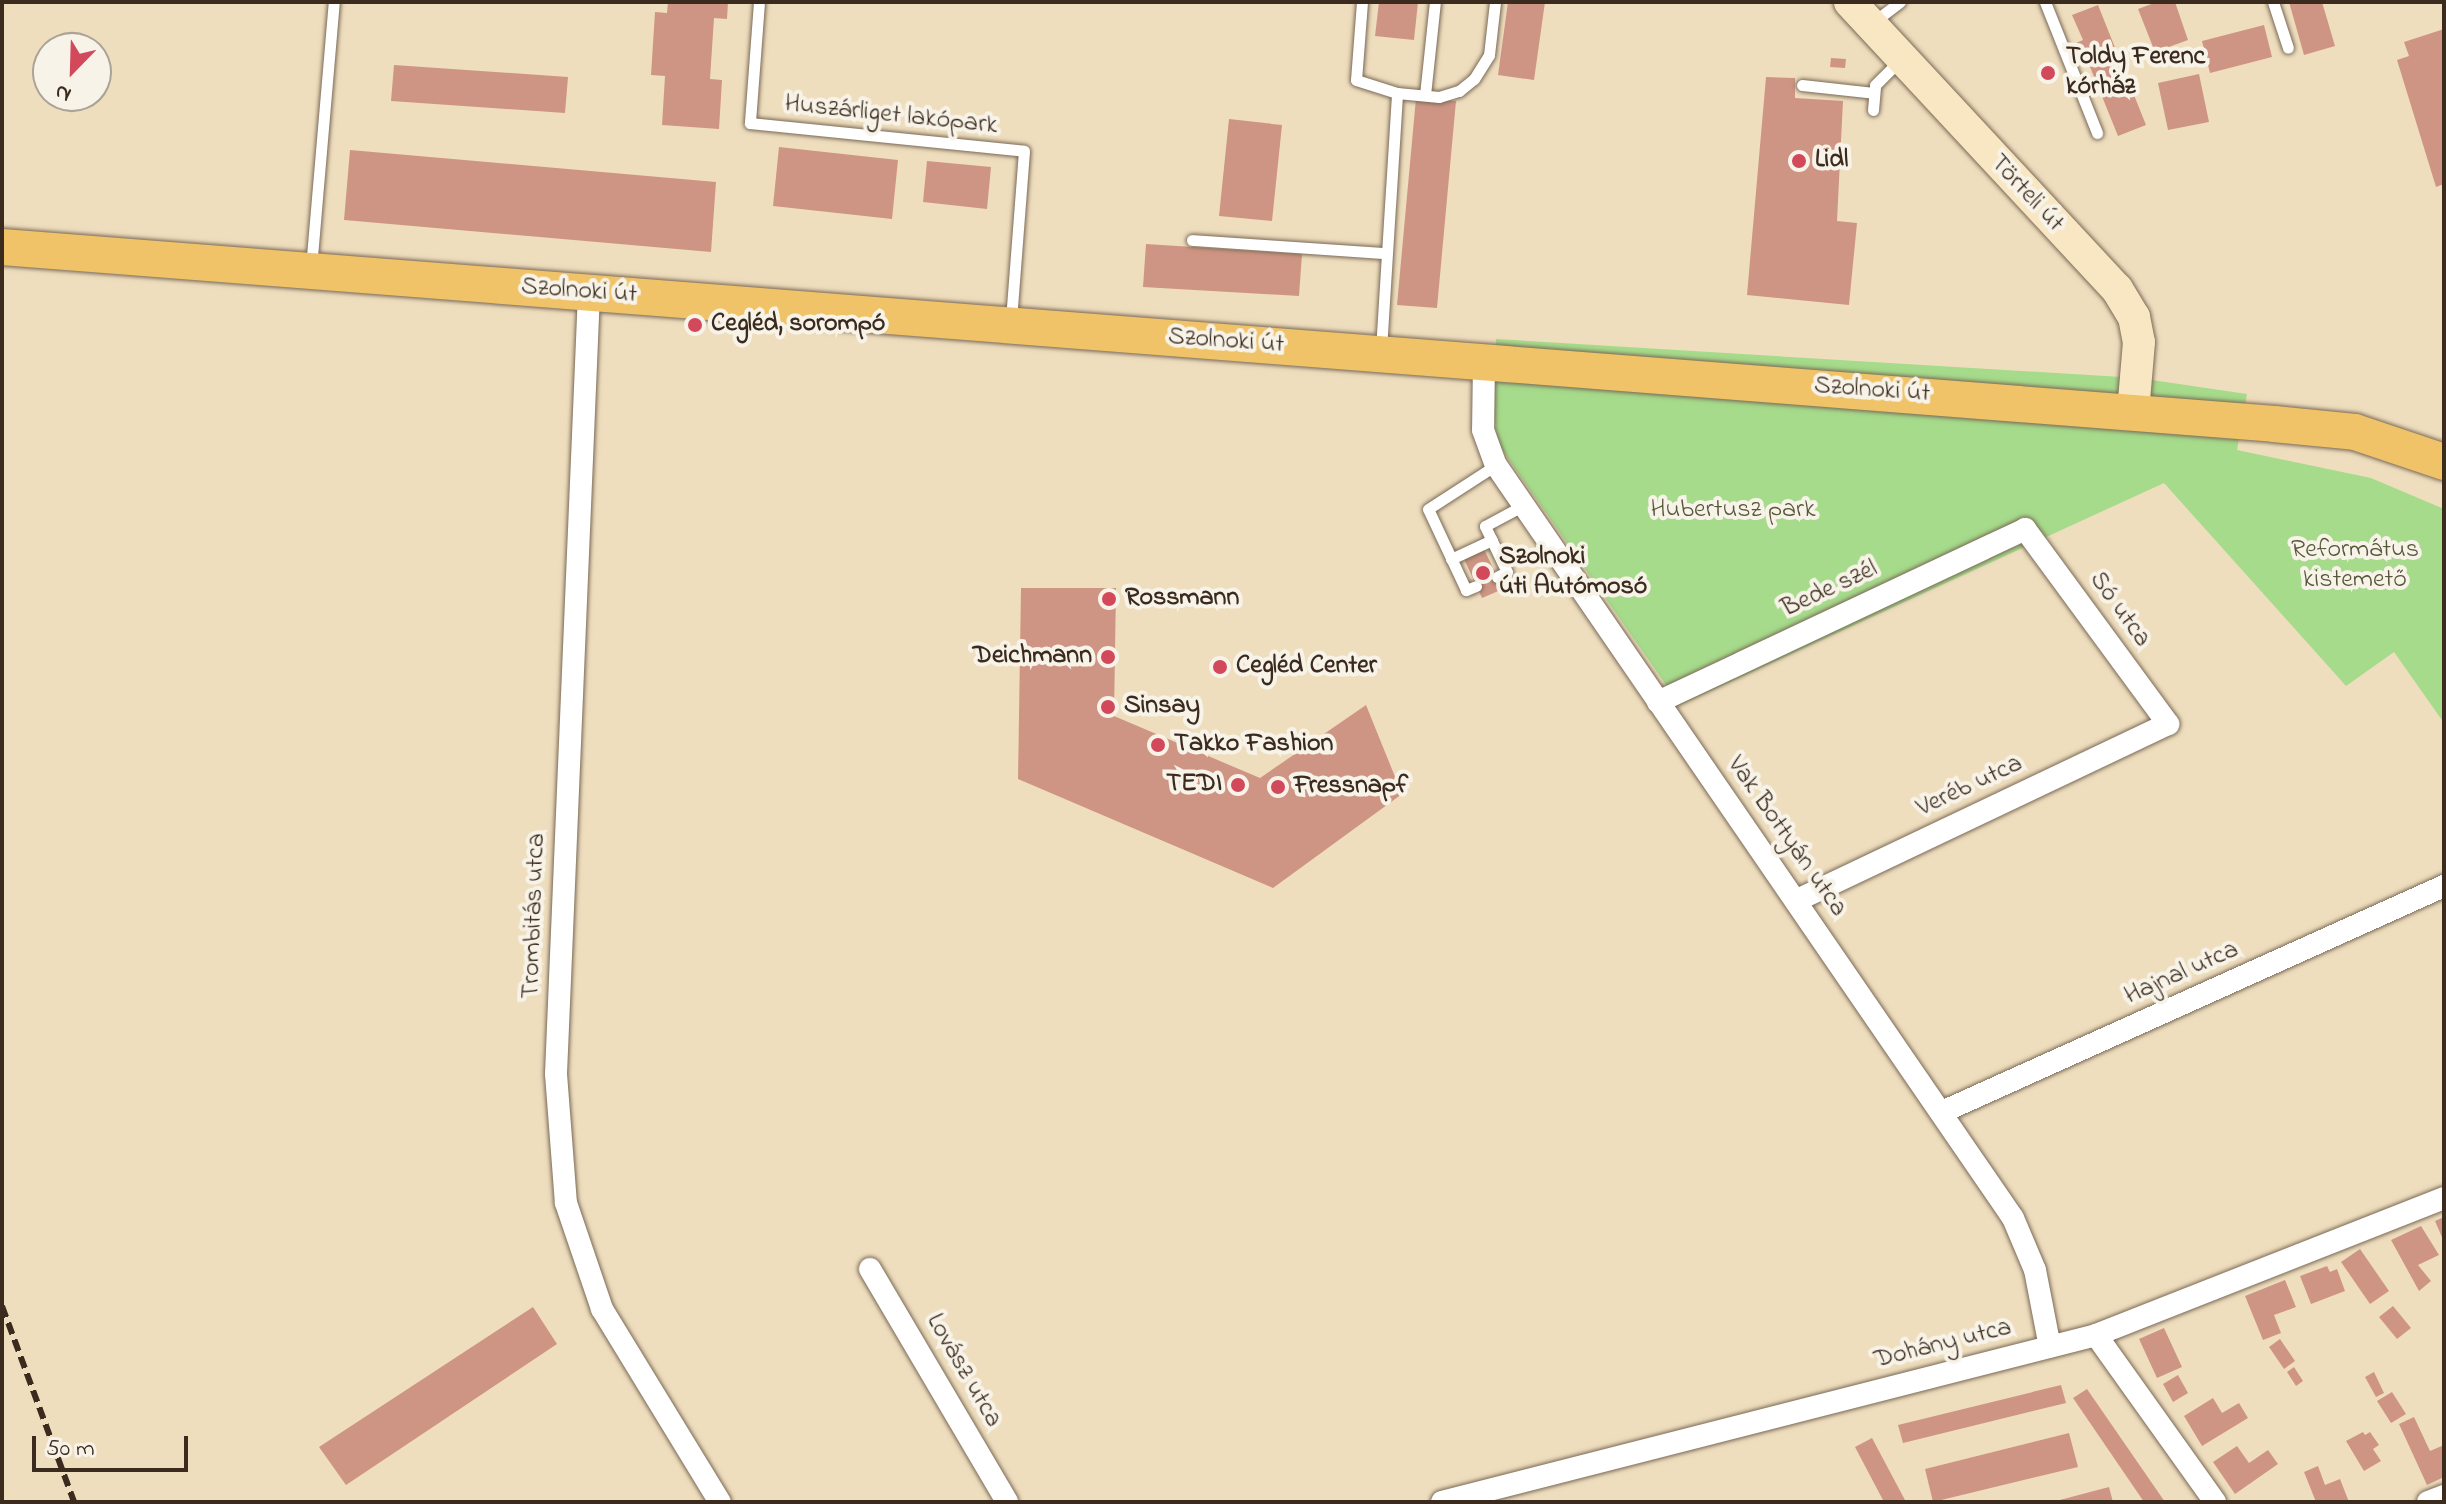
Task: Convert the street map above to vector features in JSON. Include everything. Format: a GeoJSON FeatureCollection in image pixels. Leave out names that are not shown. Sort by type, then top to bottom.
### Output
{"type":"FeatureCollection","features":[{"type":"Feature","properties":{"kind":"main road","name":"Törteli út"},"geometry":{"type":"LineString","coordinates":[[1860,13],[2117,289],[2134,317],[2139,342],[2133,412]]}},
{"type":"Feature","properties":{"kind":"main road","name":"Szolnoki út"},"geometry":{"type":"LineString","coordinates":[[2,247],[2133,412],[2355,432],[2444,462]]}},
{"type":"Feature","properties":{"kind":"street","name":"Trombitás utca"},"geometry":{"type":"LineString","coordinates":[[589,293],[556,1074],[566,1203],[602,1309],[720,1502]]}},
{"type":"Feature","properties":{"kind":"street","name":"Vak Bottyán utca"},"geometry":{"type":"LineString","coordinates":[[1484,362],[1483,430],[1496,465],[1942,1112],[2026,1244],[2050,1347]]}},
{"type":"Feature","properties":{"kind":"street","name":"Bede szél"},"geometry":{"type":"LineString","coordinates":[[1658,702],[2025,529]]}},
{"type":"Feature","properties":{"kind":"street","name":"Só utca"},"geometry":{"type":"LineString","coordinates":[[2025,529],[2168,724]]}},
{"type":"Feature","properties":{"kind":"street","name":"Veréb utca"},"geometry":{"type":"LineString","coordinates":[[1796,901],[2168,724]]}},
{"type":"Feature","properties":{"kind":"street","name":"Hajnal utca"},"geometry":{"type":"LineString","coordinates":[[1942,1112],[2444,886]]}},
{"type":"Feature","properties":{"kind":"street","name":"Dohány utca"},"geometry":{"type":"LineString","coordinates":[[1442,1502],[2096,1335],[2444,1198]]}},
{"type":"Feature","properties":{"kind":"street","name":"Lovász utca"},"geometry":{"type":"LineString","coordinates":[[870,1269],[1007,1502]]}},
{"type":"Feature","properties":{"kind":"street"},"geometry":{"type":"LineString","coordinates":[[2096,1335],[2215,1502]]}},
{"type":"Feature","properties":{"kind":"street"},"geometry":{"type":"LineString","coordinates":[[2428,1502],[2444,1496]]}},
{"type":"Feature","properties":{"kind":"lane"},"geometry":{"type":"LineString","coordinates":[[311,272],[334,2]]}},
{"type":"Feature","properties":{"kind":"lane","name":"Huszárliget lakópark"},"geometry":{"type":"LineString","coordinates":[[759,2],[750,123],[1024,151],[1010,325]]}},
{"type":"Feature","properties":{"kind":"lane"},"geometry":{"type":"LineString","coordinates":[[1362,2],[1356,80],[1397,93],[1439,97],[1459,91],[1474,79],[1489,55],[1495,2]]}},
{"type":"Feature","properties":{"kind":"lane"},"geometry":{"type":"LineString","coordinates":[[1425,95],[1435,2]]}},
{"type":"Feature","properties":{"kind":"lane"},"geometry":{"type":"LineString","coordinates":[[1860,13],[1900,2]]}},
{"type":"Feature","properties":{"kind":"lane"},"geometry":{"type":"LineString","coordinates":[[2045,2],[2097,133]]}},
{"type":"Feature","properties":{"kind":"lane"},"geometry":{"type":"LineString","coordinates":[[2273,2],[2288,48]]}},
{"type":"Feature","properties":{"kind":"lane"},"geometry":{"type":"LineString","coordinates":[[1873,110],[1875,85],[1902,59]]}},
{"type":"Feature","properties":{"kind":"lane"},"geometry":{"type":"LineString","coordinates":[[1802,85],[1874,93]]}},
{"type":"Feature","properties":{"kind":"lane"},"geometry":{"type":"LineString","coordinates":[[1380,354],[1397,93]]}},
{"type":"Feature","properties":{"kind":"lane"},"geometry":{"type":"LineString","coordinates":[[1192,240],[1385,253]]}},
{"type":"Feature","properties":{"kind":"lane"},"geometry":{"type":"LineString","coordinates":[[1476,586],[1466,590],[1464,572],[1451,559],[1428,509],[1496,465]]}},
{"type":"Feature","properties":{"kind":"lane"},"geometry":{"type":"LineString","coordinates":[[1497,577],[1507,572],[1494,558],[1492,540],[1485,526],[1524,505]]}},
{"type":"Feature","properties":{"kind":"lane"},"geometry":{"type":"LineString","coordinates":[[1451,559],[1492,540]]}},
{"type":"Feature","properties":{"kind":"green space","name":"Hubertusz park"},"geometry":{"type":"Polygon","coordinates":[[[1496,339],[2138,378],[2247,394],[2237,450],[2371,478],[2444,509],[2444,723],[2394,652],[2346,686],[2164,483],[1680,705],[1498,444],[1493,406],[1496,339]]]}},
{"type":"Feature","properties":{"kind":"building"},"geometry":{"type":"Polygon","coordinates":[[[668,2],[728,2],[727,19],[714,18],[710,79],[722,80],[719,129],[662,125],[665,76],[651,75],[655,12],[667,13],[668,2]]]}},
{"type":"Feature","properties":{"kind":"building"},"geometry":{"type":"Polygon","coordinates":[[[1379,2],[1418,2],[1414,40],[1375,36],[1379,2]]]}},
{"type":"Feature","properties":{"kind":"building"},"geometry":{"type":"Polygon","coordinates":[[[1508,2],[1545,2],[1534,80],[1498,75],[1508,2]]]}},
{"type":"Feature","properties":{"kind":"building"},"geometry":{"type":"Polygon","coordinates":[[[2157,2],[2175,2],[2188,40],[2155,52],[2138,9],[2157,2]]]}},
{"type":"Feature","properties":{"kind":"building"},"geometry":{"type":"Polygon","coordinates":[[[2289,2],[2322,2],[2335,46],[2304,55],[2289,2]]]}},
{"type":"Feature","properties":{"kind":"building"},"geometry":{"type":"Polygon","coordinates":[[[2098,5],[2146,125],[2118,136],[2086,57],[2082,58],[2076,43],[2083,40],[2072,15],[2098,5]]]}},
{"type":"Feature","properties":{"kind":"building"},"geometry":{"type":"Polygon","coordinates":[[[2264,25],[2272,57],[2210,73],[2202,41],[2264,25]]]}},
{"type":"Feature","properties":{"kind":"building"},"geometry":{"type":"Polygon","coordinates":[[[2444,29],[2444,184],[2436,187],[2397,60],[2409,56],[2404,42],[2444,29]]]}},
{"type":"Feature","properties":{"kind":"building"},"geometry":{"type":"Polygon","coordinates":[[[1831,58],[1846,59],[1845,68],[1830,67],[1831,58]]]}},
{"type":"Feature","properties":{"kind":"building"},"geometry":{"type":"Polygon","coordinates":[[[394,65],[568,77],[565,113],[391,101],[394,65]]]}},
{"type":"Feature","properties":{"kind":"building"},"geometry":{"type":"Polygon","coordinates":[[[2199,74],[2209,122],[2168,130],[2158,83],[2199,74]]]}},
{"type":"Feature","properties":{"kind":"building","name":"Lidl"},"geometry":{"type":"Polygon","coordinates":[[[1766,77],[1795,78],[1795,98],[1843,101],[1837,221],[1857,223],[1849,305],[1747,295],[1766,77]]]}},
{"type":"Feature","properties":{"kind":"building"},"geometry":{"type":"Polygon","coordinates":[[[1416,98],[1456,101],[1437,308],[1397,305],[1416,98]]]}},
{"type":"Feature","properties":{"kind":"building"},"geometry":{"type":"Polygon","coordinates":[[[1229,119],[1282,125],[1272,221],[1219,216],[1229,119]]]}},
{"type":"Feature","properties":{"kind":"building"},"geometry":{"type":"Polygon","coordinates":[[[779,147],[898,160],[892,219],[773,206],[779,147]]]}},
{"type":"Feature","properties":{"kind":"building"},"geometry":{"type":"Polygon","coordinates":[[[350,150],[716,182],[711,252],[344,220],[350,150]]]}},
{"type":"Feature","properties":{"kind":"building"},"geometry":{"type":"Polygon","coordinates":[[[927,161],[991,167],[987,209],[923,202],[927,161]]]}},
{"type":"Feature","properties":{"kind":"building"},"geometry":{"type":"Polygon","coordinates":[[[1146,244],[1302,254],[1299,296],[1143,287],[1146,244]]]}},
{"type":"Feature","properties":{"kind":"building","name":"Szolnoki úti Autómosó"},"geometry":{"type":"Polygon","coordinates":[[[1484,549],[1503,589],[1482,598],[1464,559],[1484,549]]]}},
{"type":"Feature","properties":{"kind":"building"},"geometry":{"type":"Polygon","coordinates":[[[1021,588],[1116,588],[1114,716],[1260,778],[1366,705],[1402,794],[1273,888],[1018,779],[1021,588]]]}},
{"type":"Feature","properties":{"kind":"building"},"geometry":{"type":"Polygon","coordinates":[[[2444,1217],[2444,1242],[2435,1221],[2444,1217]]]}},
{"type":"Feature","properties":{"kind":"building"},"geometry":{"type":"Polygon","coordinates":[[[2421,1226],[2439,1255],[2418,1265],[2431,1281],[2419,1291],[2391,1240],[2421,1226]]]}},
{"type":"Feature","properties":{"kind":"building"},"geometry":{"type":"Polygon","coordinates":[[[2360,1249],[2389,1291],[2370,1304],[2341,1262],[2360,1249]]]}},
{"type":"Feature","properties":{"kind":"building"},"geometry":{"type":"Polygon","coordinates":[[[2327,1266],[2330,1272],[2337,1269],[2345,1291],[2311,1304],[2300,1276],[2327,1266]]]}},
{"type":"Feature","properties":{"kind":"building"},"geometry":{"type":"Polygon","coordinates":[[[2285,1280],[2296,1307],[2274,1315],[2281,1333],[2263,1340],[2245,1296],[2285,1280]]]}},
{"type":"Feature","properties":{"kind":"building"},"geometry":{"type":"Polygon","coordinates":[[[2393,1306],[2411,1328],[2397,1339],[2379,1317],[2393,1306]]]}},
{"type":"Feature","properties":{"kind":"building"},"geometry":{"type":"Polygon","coordinates":[[[533,1307],[557,1344],[346,1485],[319,1447],[533,1307]]]}},
{"type":"Feature","properties":{"kind":"building"},"geometry":{"type":"Polygon","coordinates":[[[2164,1328],[2182,1367],[2157,1378],[2139,1339],[2164,1328]]]}},
{"type":"Feature","properties":{"kind":"building"},"geometry":{"type":"Polygon","coordinates":[[[2280,1339],[2295,1361],[2284,1369],[2269,1347],[2280,1339]]]}},
{"type":"Feature","properties":{"kind":"building"},"geometry":{"type":"Polygon","coordinates":[[[2294,1367],[2303,1381],[2296,1386],[2287,1372],[2294,1367]]]}},
{"type":"Feature","properties":{"kind":"building"},"geometry":{"type":"Polygon","coordinates":[[[2374,1372],[2384,1393],[2376,1397],[2365,1377],[2374,1372]]]}},
{"type":"Feature","properties":{"kind":"building"},"geometry":{"type":"Polygon","coordinates":[[[2178,1375],[2188,1393],[2173,1402],[2163,1384],[2178,1375]]]}},
{"type":"Feature","properties":{"kind":"building"},"geometry":{"type":"Polygon","coordinates":[[[2061,1385],[2066,1403],[1903,1443],[1898,1425],[2061,1385]]]}},
{"type":"Feature","properties":{"kind":"building"},"geometry":{"type":"Polygon","coordinates":[[[2087,1389],[2165,1502],[2144,1502],[2073,1398],[2087,1389]]]}},
{"type":"Feature","properties":{"kind":"building"},"geometry":{"type":"Polygon","coordinates":[[[2392,1392],[2406,1414],[2391,1423],[2377,1401],[2392,1392]]]}},
{"type":"Feature","properties":{"kind":"building"},"geometry":{"type":"Polygon","coordinates":[[[2213,1398],[2222,1413],[2239,1403],[2248,1418],[2202,1446],[2184,1416],[2213,1398]]]}},
{"type":"Feature","properties":{"kind":"building"},"geometry":{"type":"Polygon","coordinates":[[[2414,1417],[2430,1451],[2444,1445],[2444,1477],[2427,1485],[2399,1424],[2414,1417]]]}},
{"type":"Feature","properties":{"kind":"building"},"geometry":{"type":"Polygon","coordinates":[[[2363,1432],[2365,1435],[2370,1432],[2379,1445],[2373,1449],[2381,1461],[2364,1471],[2346,1441],[2363,1432]]]}},
{"type":"Feature","properties":{"kind":"building"},"geometry":{"type":"Polygon","coordinates":[[[2069,1433],[2078,1467],[1933,1502],[1925,1469],[2069,1433]]]}},
{"type":"Feature","properties":{"kind":"building"},"geometry":{"type":"Polygon","coordinates":[[[1872,1438],[1906,1502],[1884,1502],[1855,1447],[1872,1438]]]}},
{"type":"Feature","properties":{"kind":"building"},"geometry":{"type":"Polygon","coordinates":[[[2237,1446],[2249,1463],[2268,1450],[2278,1464],[2235,1494],[2213,1462],[2237,1446]]]}},
{"type":"Feature","properties":{"kind":"building"},"geometry":{"type":"Polygon","coordinates":[[[2318,1466],[2325,1485],[2340,1479],[2349,1502],[2316,1502],[2304,1472],[2318,1466]]]}},
{"type":"Feature","properties":{"kind":"building"},"geometry":{"type":"Polygon","coordinates":[[[2109,1487],[2113,1502],[2056,1502],[2056,1501],[2109,1487]]]}},
{"type":"Feature","properties":{"kind":"railway"},"geometry":{"type":"LineString","coordinates":[[2,1306],[74,1502]]}},
{"type":"Feature","properties":{"kind":"place","name":"Toldy Ferenc kórház"},"geometry":{"type":"Point","coordinates":[2048,73]}},
{"type":"Feature","properties":{"kind":"place","name":"Lidl"},"geometry":{"type":"Point","coordinates":[1799,161]}},
{"type":"Feature","properties":{"kind":"place","name":"Cegléd, sorompó"},"geometry":{"type":"Point","coordinates":[695,325]}},
{"type":"Feature","properties":{"kind":"place","name":"Szolnoki úti Autómosó"},"geometry":{"type":"Point","coordinates":[1483,573]}},
{"type":"Feature","properties":{"kind":"place","name":"Rossmann"},"geometry":{"type":"Point","coordinates":[1109,599]}},
{"type":"Feature","properties":{"kind":"place","name":"Deichmann"},"geometry":{"type":"Point","coordinates":[1108,657]}},
{"type":"Feature","properties":{"kind":"place","name":"Cegléd Center"},"geometry":{"type":"Point","coordinates":[1220,667]}},
{"type":"Feature","properties":{"kind":"place","name":"Sinsay"},"geometry":{"type":"Point","coordinates":[1108,707]}},
{"type":"Feature","properties":{"kind":"place","name":"Takko Fashion"},"geometry":{"type":"Point","coordinates":[1158,745]}},
{"type":"Feature","properties":{"kind":"place","name":"TEDI"},"geometry":{"type":"Point","coordinates":[1238,785]}},
{"type":"Feature","properties":{"kind":"place","name":"Fressnapf"},"geometry":{"type":"Point","coordinates":[1278,787]}},
{"type":"Feature","properties":{"kind":"park label","name":"Református kistemető"},"geometry":{"type":"Point","coordinates":[2355,566]}}]}
